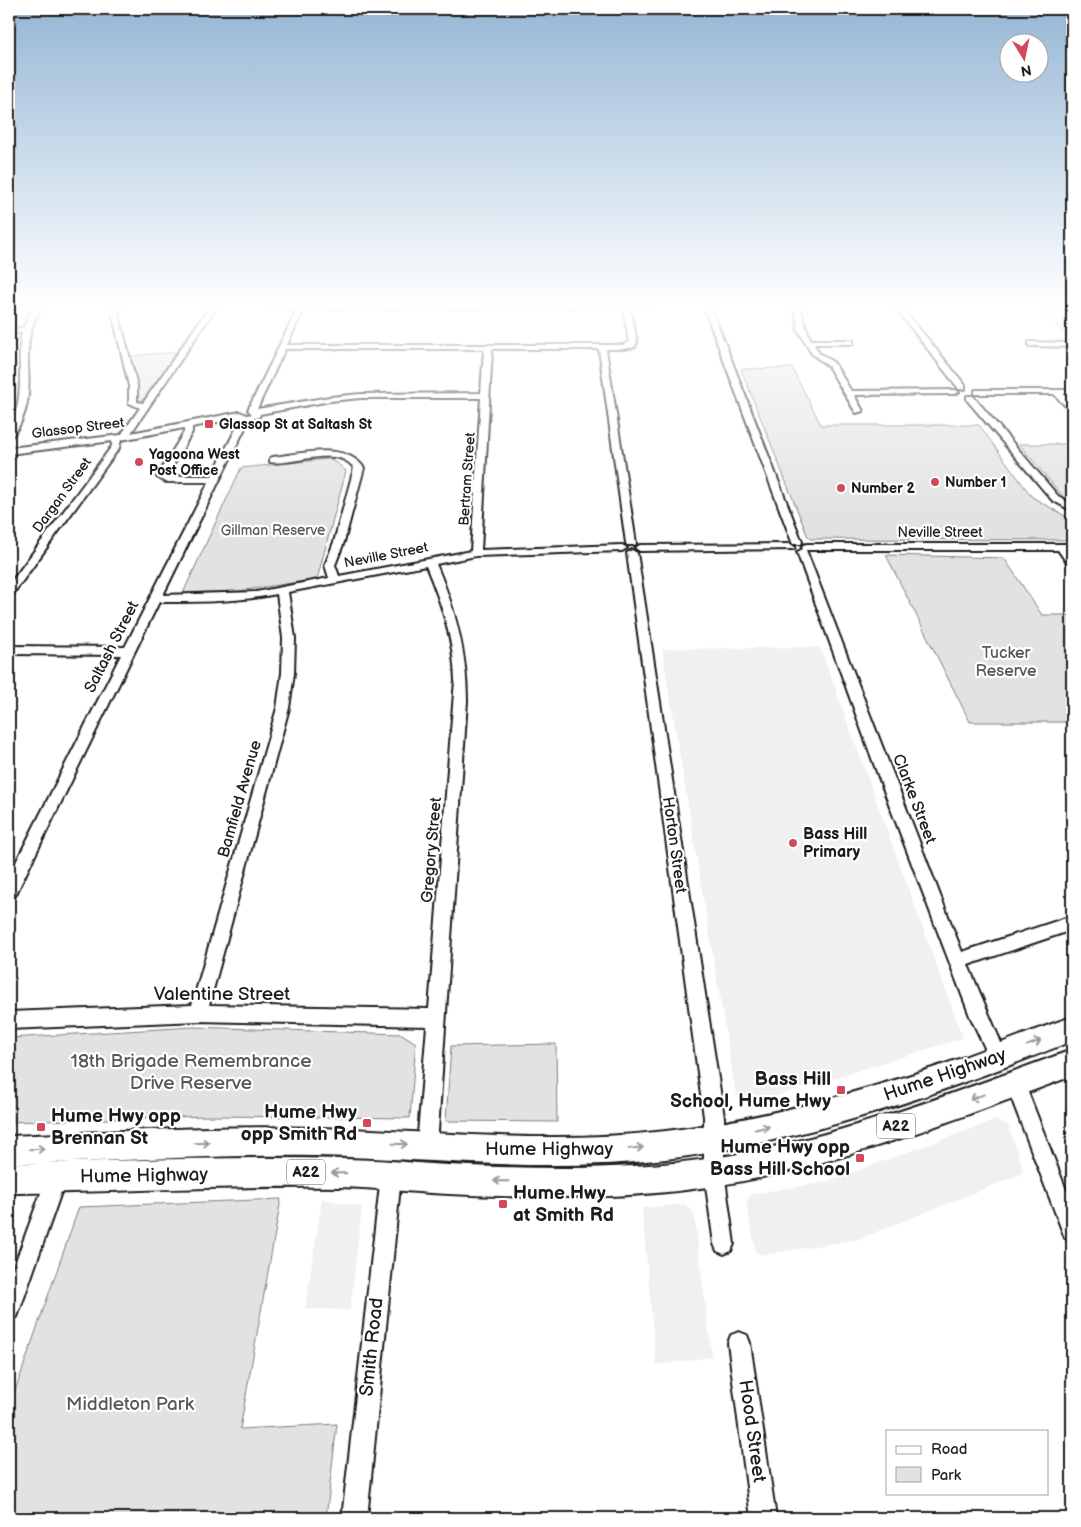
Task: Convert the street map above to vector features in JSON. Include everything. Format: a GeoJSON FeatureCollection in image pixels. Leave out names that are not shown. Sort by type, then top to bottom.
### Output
{"type":"FeatureCollection","features":[{"type":"Feature","properties":{"kind":"highway","name":"Hume Highway"},"geometry":{"type":"LineString","coordinates":[[9,1150],[241,1141],[608,1150],[665,1145],[778,1125],[868,1101],[947,1076],[1072,1029]]}},
{"type":"Feature","properties":{"kind":"highway","name":"Hume Highway"},"geometry":{"type":"LineString","coordinates":[[9,1179],[287,1172],[463,1180],[602,1181],[714,1172],[771,1162],[836,1146],[909,1122],[1072,1063]]}},
{"type":"Feature","properties":{"kind":"street"},"geometry":{"type":"LineString","coordinates":[[9,434],[21,414],[24,376]]}},
{"type":"Feature","properties":{"kind":"street"},"geometry":{"type":"LineString","coordinates":[[131,376],[134,386],[133,403],[144,406]]}},
{"type":"Feature","properties":{"kind":"street","name":"Dargan Street"},"geometry":{"type":"LineString","coordinates":[[9,592],[165,376]]}},
{"type":"Feature","properties":{"kind":"street","name":"Saltash Street"},"geometry":{"type":"LineString","coordinates":[[9,891],[268,376]]}},
{"type":"Feature","properties":{"kind":"street","name":"Bertram Street"},"geometry":{"type":"LineString","coordinates":[[476,553],[487,376]]}},
{"type":"Feature","properties":{"kind":"street","name":"Horton Street"},"geometry":{"type":"LineString","coordinates":[[606,376],[714,1117],[714,1172]]}},
{"type":"Feature","properties":{"kind":"street","name":"Clarke Street"},"geometry":{"type":"LineString","coordinates":[[733,376],[958,962],[979,1016],[998,1057]]}},
{"type":"Feature","properties":{"kind":"street"},"geometry":{"type":"LineString","coordinates":[[838,376],[860,411]]}},
{"type":"Feature","properties":{"kind":"street"},"geometry":{"type":"LineString","coordinates":[[949,376],[959,390],[970,398],[1055,498],[1072,508]]}},
{"type":"Feature","properties":{"kind":"street"},"geometry":{"type":"LineString","coordinates":[[849,393],[959,390],[978,392],[1072,392]]}},
{"type":"Feature","properties":{"kind":"street"},"geometry":{"type":"LineString","coordinates":[[970,398],[977,397],[978,392]]}},
{"type":"Feature","properties":{"kind":"street"},"geometry":{"type":"LineString","coordinates":[[1056,392],[1072,408]]}},
{"type":"Feature","properties":{"kind":"street","name":"Glassop Street"},"geometry":{"type":"LineString","coordinates":[[9,451],[121,437],[346,397],[486,395]]}},
{"type":"Feature","properties":{"kind":"street"},"geometry":{"type":"LineString","coordinates":[[188,425],[188,432],[162,474],[162,477],[216,479]]}},
{"type":"Feature","properties":{"kind":"street"},"geometry":{"type":"LineString","coordinates":[[273,460],[338,455],[353,459],[357,463],[358,468],[339,542],[330,565],[335,580]]}},
{"type":"Feature","properties":{"kind":"street"},"geometry":{"type":"LineString","coordinates":[[1067,547],[1072,562]]}},
{"type":"Feature","properties":{"kind":"street","name":"Neville Street"},"geometry":{"type":"LineString","coordinates":[[156,599],[215,598],[282,591],[429,561],[476,553],[516,550],[1067,547]]}},
{"type":"Feature","properties":{"kind":"street","name":"Gregory Street"},"geometry":{"type":"LineString","coordinates":[[426,1146],[461,701],[460,660],[451,619],[429,561]]}},
{"type":"Feature","properties":{"kind":"street","name":"Bamfield Avenue"},"geometry":{"type":"LineString","coordinates":[[198,1013],[283,708],[288,673],[289,638],[282,591]]}},
{"type":"Feature","properties":{"kind":"street"},"geometry":{"type":"LineString","coordinates":[[9,650],[130,651]]}},
{"type":"Feature","properties":{"kind":"street"},"geometry":{"type":"LineString","coordinates":[[958,962],[1072,923]]}},
{"type":"Feature","properties":{"kind":"street","name":"Valentine Street"},"geometry":{"type":"LineString","coordinates":[[9,1021],[198,1013],[436,1018]]}},
{"type":"Feature","properties":{"kind":"street"},"geometry":{"type":"LineString","coordinates":[[1015,1084],[1072,1231]]}},
{"type":"Feature","properties":{"kind":"street"},"geometry":{"type":"LineString","coordinates":[[9,1309],[66,1148]]}},
{"type":"Feature","properties":{"kind":"street"},"geometry":{"type":"LineString","coordinates":[[714,1172],[724,1244]]}},
{"type":"Feature","properties":{"kind":"street","name":"Smith Road"},"geometry":{"type":"LineString","coordinates":[[354,1518],[390,1176]]}},
{"type":"Feature","properties":{"kind":"street","name":"Hood Street"},"geometry":{"type":"LineString","coordinates":[[739,1343],[764,1518]]}},
{"type":"Feature","properties":{"kind":"shaded area","name":"Bass Hill Primary"},"geometry":{"type":"Polygon","coordinates":[[[820,647],[963,1038],[750,1104],[736,1094],[662,649],[820,647]]]}},
{"type":"Feature","properties":{"kind":"shaded area"},"geometry":{"type":"Polygon","coordinates":[[[996,1120],[1008,1125],[1023,1169],[1021,1174],[859,1239],[761,1255],[756,1252],[746,1203],[751,1194],[826,1182],[996,1120]]]}},
{"type":"Feature","properties":{"kind":"shaded area"},"geometry":{"type":"Polygon","coordinates":[[[322,1199],[362,1207],[350,1310],[305,1309],[322,1199]]]}},
{"type":"Feature","properties":{"kind":"shaded area"},"geometry":{"type":"Polygon","coordinates":[[[685,1204],[694,1213],[712,1357],[656,1365],[642,1208],[685,1204]]]}},
{"type":"Feature","properties":{"kind":"green space"},"geometry":{"type":"Polygon","coordinates":[[[136,376],[161,376],[146,398],[137,401],[135,391],[137,382],[136,376]]]}},
{"type":"Feature","properties":{"kind":"green space"},"geometry":{"type":"Polygon","coordinates":[[[744,376],[796,376],[821,425],[979,425],[1032,497],[1072,520],[1072,540],[811,539],[808,537],[744,376]]]}},
{"type":"Feature","properties":{"kind":"green space"},"geometry":{"type":"Polygon","coordinates":[[[1019,444],[1072,444],[1072,502],[1065,499],[1019,444]]]}},
{"type":"Feature","properties":{"kind":"green space","name":"Gillman Reserve"},"geometry":{"type":"Polygon","coordinates":[[[328,459],[337,463],[346,471],[317,579],[239,591],[183,593],[241,468],[328,459]]]}},
{"type":"Feature","properties":{"kind":"green space","name":"Tucker Reserve"},"geometry":{"type":"Polygon","coordinates":[[[886,555],[1004,558],[1042,615],[1072,615],[1072,722],[970,722],[886,555]]]}},
{"type":"Feature","properties":{"kind":"green space","name":"18th Brigade Remembrance Drive Reserve"},"geometry":{"type":"Polygon","coordinates":[[[193,1027],[402,1034],[416,1043],[410,1118],[210,1116],[9,1122],[9,1038],[193,1027]]]}},
{"type":"Feature","properties":{"kind":"green space"},"geometry":{"type":"Polygon","coordinates":[[[556,1044],[557,1122],[446,1121],[451,1046],[556,1044]]]}},
{"type":"Feature","properties":{"kind":"green space","name":"Middleton Park"},"geometry":{"type":"Polygon","coordinates":[[[281,1199],[240,1429],[337,1424],[326,1518],[9,1518],[9,1408],[79,1207],[281,1199]]]}},
{"type":"Feature","properties":{"kind":"place","name":"Glassop St at Saltash St"},"geometry":{"type":"Point","coordinates":[209,424]}},
{"type":"Feature","properties":{"kind":"place","name":"Yagoona West Post Office"},"geometry":{"type":"Point","coordinates":[139,462]}},
{"type":"Feature","properties":{"kind":"place","name":"Number 1"},"geometry":{"type":"Point","coordinates":[935,482]}},
{"type":"Feature","properties":{"kind":"place","name":"Number 2"},"geometry":{"type":"Point","coordinates":[841,488]}},
{"type":"Feature","properties":{"kind":"place","name":"Bass Hill Primary"},"geometry":{"type":"Point","coordinates":[793,843]}},
{"type":"Feature","properties":{"kind":"place","name":"Bass Hill School, Hume Hwy"},"geometry":{"type":"Point","coordinates":[841,1090]}},
{"type":"Feature","properties":{"kind":"place","name":"Hume Hwy opp Smith Rd"},"geometry":{"type":"Point","coordinates":[367,1123]}},
{"type":"Feature","properties":{"kind":"place","name":"Hume Hwy opp Brennan St"},"geometry":{"type":"Point","coordinates":[41,1127]}},
{"type":"Feature","properties":{"kind":"place","name":"Hume Hwy opp Bass Hill School"},"geometry":{"type":"Point","coordinates":[860,1158]}},
{"type":"Feature","properties":{"kind":"place","name":"Hume Hwy at Smith Rd"},"geometry":{"type":"Point","coordinates":[503,1204]}}]}
